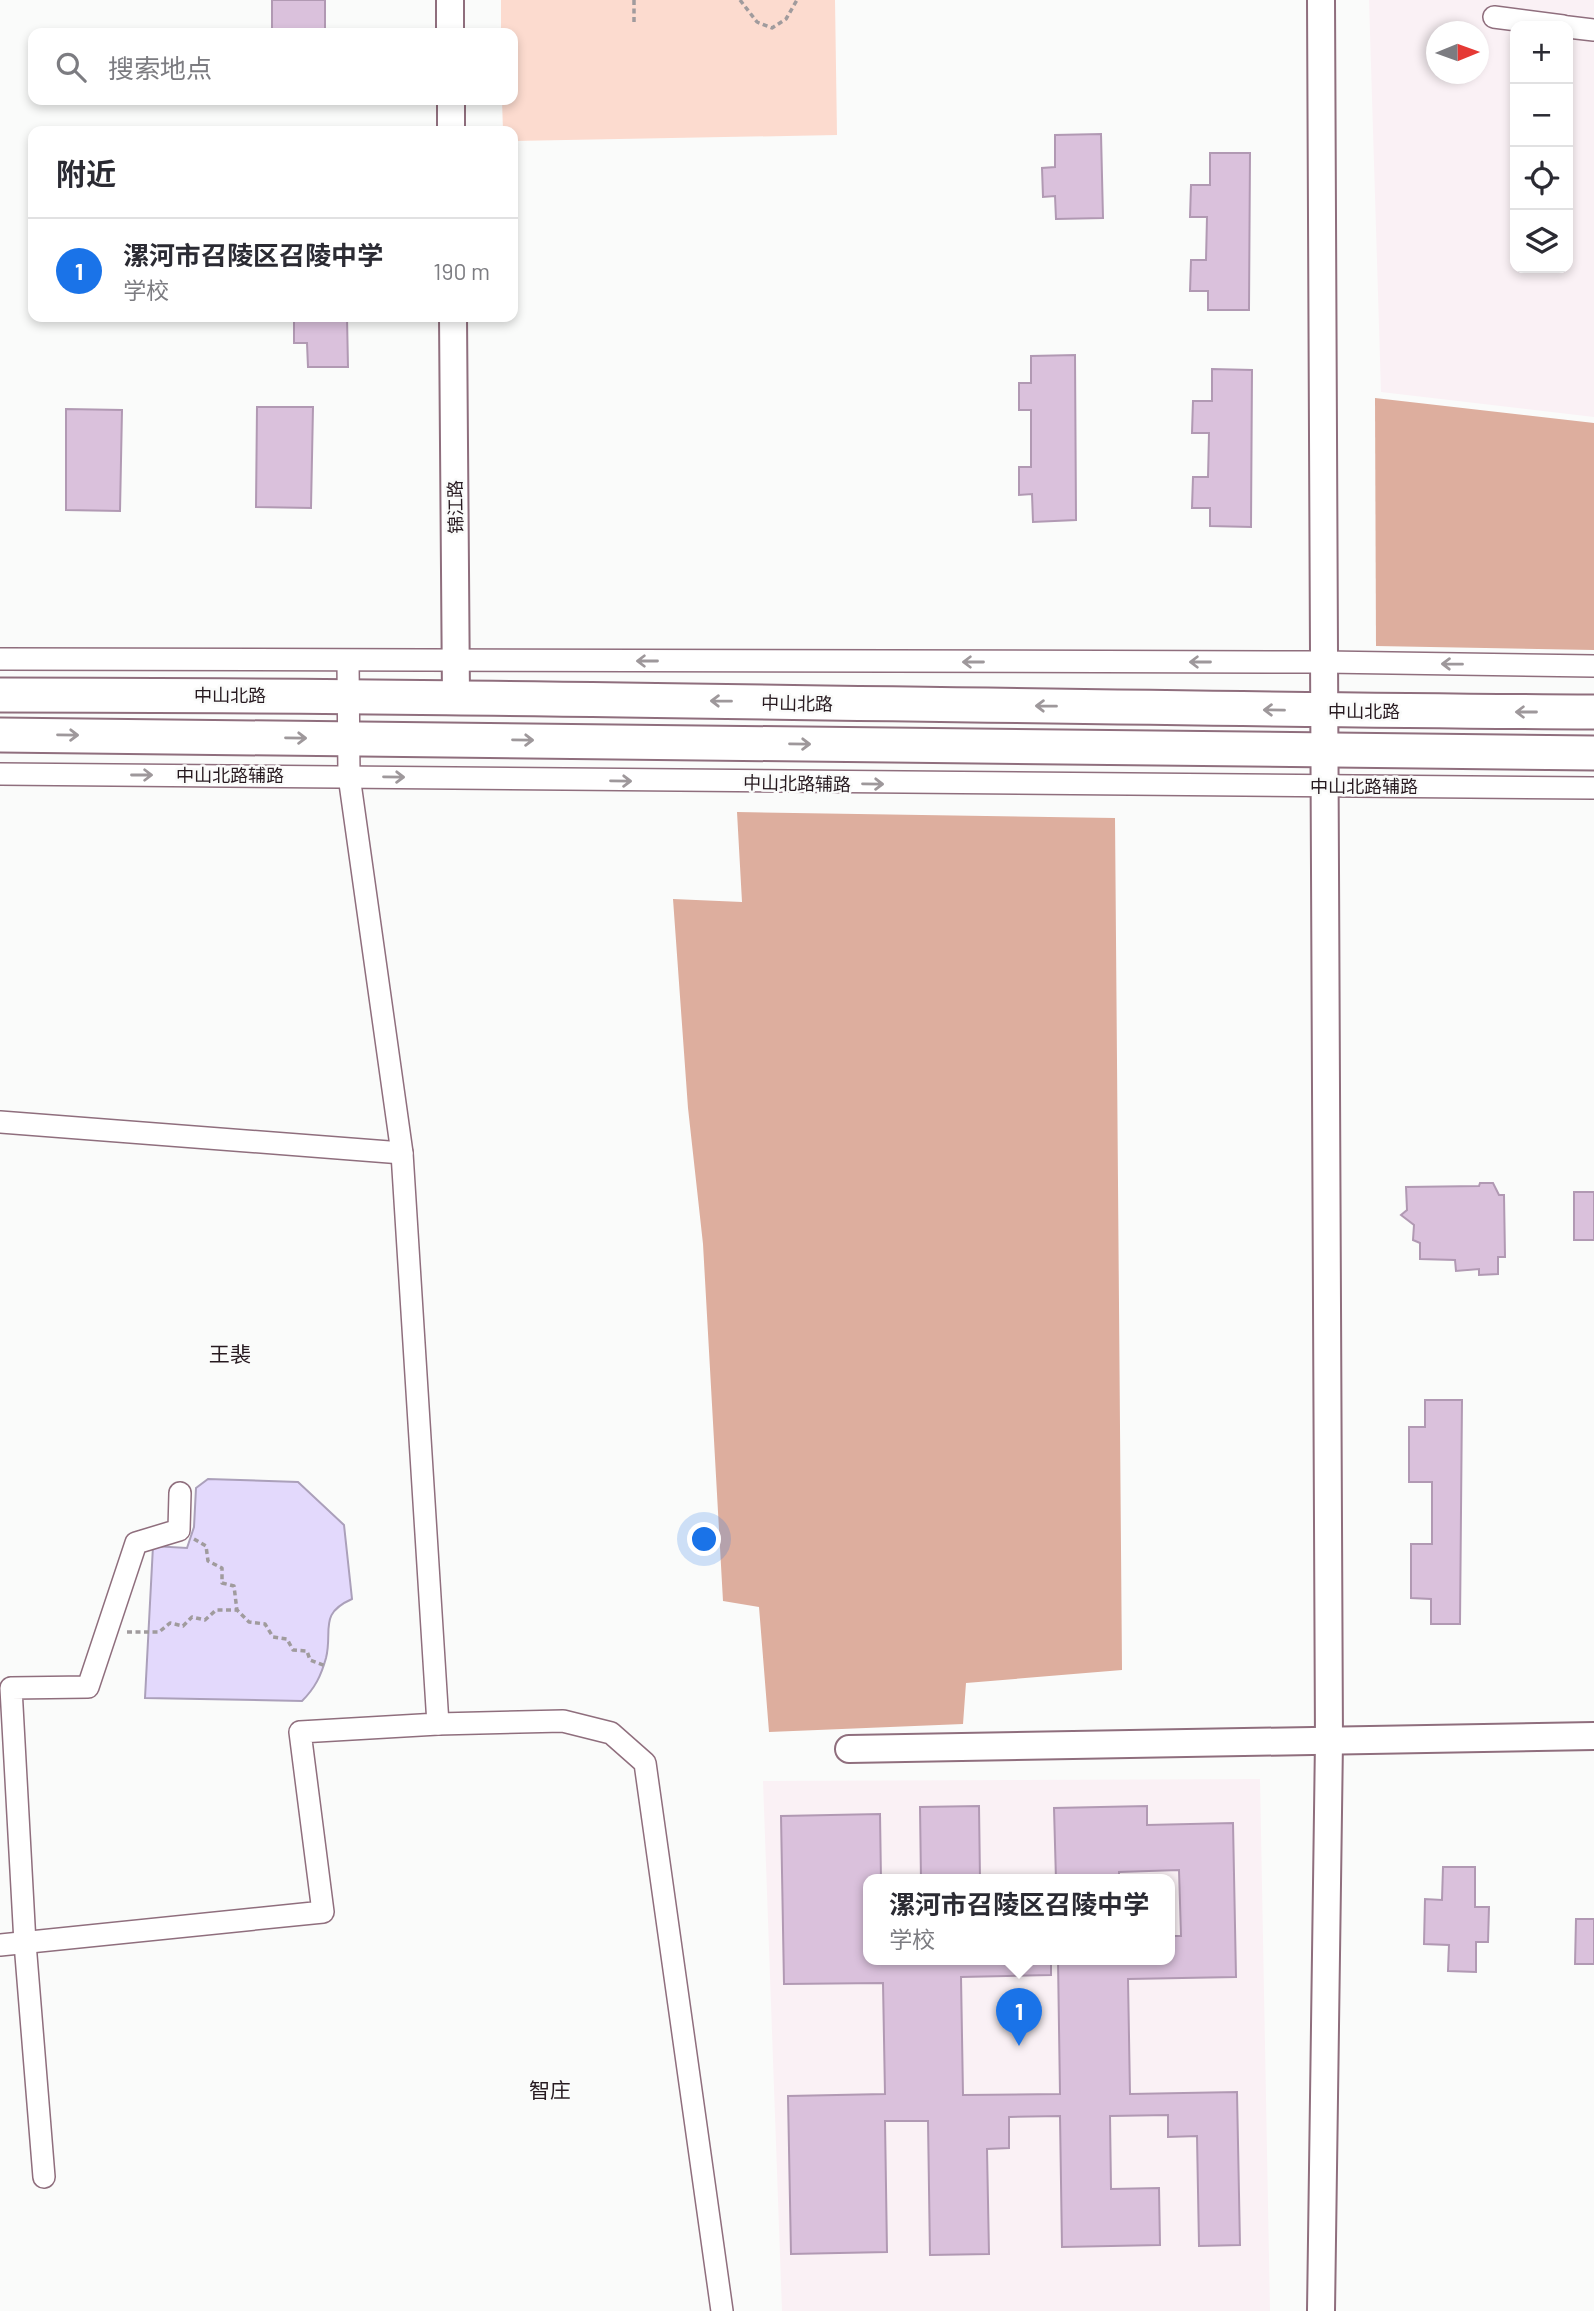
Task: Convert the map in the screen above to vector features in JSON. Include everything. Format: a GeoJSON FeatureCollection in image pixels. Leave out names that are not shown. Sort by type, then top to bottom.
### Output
{"type":"FeatureCollection","features":[{"type":"Feature","properties":{"kind":"main road","name":"中山北路"},"geometry":{"type":"LineString","coordinates":[[0,695],[348,695],[1325,711],[1594,712]]}},
{"type":"Feature","properties":{"kind":"main road"},"geometry":{"type":"LineString","coordinates":[[0,735],[1594,753]]}},
{"type":"Feature","properties":{"kind":"street"},"geometry":{"type":"LineString","coordinates":[[450,0],[450,28]]}},
{"type":"Feature","properties":{"kind":"street"},"geometry":{"type":"LineString","coordinates":[[1321,0],[1329,1741],[1321,2311]]}},
{"type":"Feature","properties":{"kind":"street"},"geometry":{"type":"LineString","coordinates":[[1494,18],[1518,21]]}},
{"type":"Feature","properties":{"kind":"street"},"geometry":{"type":"LineString","coordinates":[[1573,28],[1594,30]]}},
{"type":"Feature","properties":{"kind":"street"},"geometry":{"type":"LineString","coordinates":[[451,105],[451,126]]}},
{"type":"Feature","properties":{"kind":"street","name":"锦江路"},"geometry":{"type":"LineString","coordinates":[[453,322],[456,697]]}},
{"type":"Feature","properties":{"kind":"street"},"geometry":{"type":"LineString","coordinates":[[0,659],[1325,662],[1594,666]]}},
{"type":"Feature","properties":{"kind":"street"},"geometry":{"type":"LineString","coordinates":[[348,661],[349,776],[402,1153],[438,1724]]}},
{"type":"Feature","properties":{"kind":"street","name":"中山北路辅路"},"geometry":{"type":"LineString","coordinates":[[0,774],[1594,788]]}},
{"type":"Feature","properties":{"kind":"street"},"geometry":{"type":"LineString","coordinates":[[0,1122],[402,1153]]}},
{"type":"Feature","properties":{"kind":"street"},"geometry":{"type":"LineString","coordinates":[[44,2177],[24,1942],[11,1688],[88,1687],[136,1543],[179,1530],[180,1493]]}},
{"type":"Feature","properties":{"kind":"street"},"geometry":{"type":"LineString","coordinates":[[0,1945],[323,1912],[300,1732],[438,1724],[563,1721],[611,1733],[645,1763],[722,2311]]}},
{"type":"Feature","properties":{"kind":"street"},"geometry":{"type":"LineString","coordinates":[[849,1749],[1594,1736]]}},
{"type":"Feature","properties":{"kind":"path"},"geometry":{"type":"LineString","coordinates":[[634,0],[634,22]]}},
{"type":"Feature","properties":{"kind":"path"},"geometry":{"type":"LineString","coordinates":[[740,0],[757,22],[772,28],[786,19],[797,0]]}},
{"type":"Feature","properties":{"kind":"path"},"geometry":{"type":"LineString","coordinates":[[179,1530],[206,1546],[208,1561],[222,1568],[222,1583],[233,1586],[237,1611],[248,1622],[265,1624],[273,1637],[287,1639],[293,1650],[307,1651],[310,1660],[326,1666]]}},
{"type":"Feature","properties":{"kind":"path"},"geometry":{"type":"LineString","coordinates":[[107,1631],[159,1632],[170,1623],[183,1626],[192,1617],[205,1620],[216,1610],[237,1611]]}},
{"type":"Feature","properties":{"kind":"shaded area"},"geometry":{"type":"Polygon","coordinates":[[[501,0],[835,0],[837,135],[518,141],[518,126],[503,126],[502,105],[518,105],[518,28],[501,28],[501,0]]]}},
{"type":"Feature","properties":{"kind":"shaded area"},"geometry":{"type":"Polygon","coordinates":[[[1369,0],[1594,0],[1594,417],[1381,392],[1369,0]]]}},
{"type":"Feature","properties":{"kind":"shaded area"},"geometry":{"type":"Polygon","coordinates":[[[1375,398],[1594,423],[1594,650],[1376,646],[1375,398]]]}},
{"type":"Feature","properties":{"kind":"shaded area"},"geometry":{"type":"Polygon","coordinates":[[[737,812],[1115,818],[1122,1670],[966,1683],[963,1724],[769,1732],[759,1607],[723,1601],[703,1244],[688,1108],[673,899],[742,902],[737,812]]]}},
{"type":"Feature","properties":{"kind":"shaded area"},"geometry":{"type":"Polygon","coordinates":[[[208,1479],[298,1482],[344,1525],[352,1599],[341,1605],[331,1617],[328,1648],[320,1676],[302,1701],[145,1698],[153,1546],[187,1548],[194,1527],[196,1488],[208,1479]]]}},
{"type":"Feature","properties":{"kind":"shaded area"},"geometry":{"type":"Polygon","coordinates":[[[1260,1779],[1270,2311],[782,2311],[763,1781],[1260,1779]]]}},
{"type":"Feature","properties":{"kind":"building"},"geometry":{"type":"Polygon","coordinates":[[[272,0],[325,0],[325,28],[272,28],[272,0]]]}},
{"type":"Feature","properties":{"kind":"building"},"geometry":{"type":"Polygon","coordinates":[[[1101,134],[1103,218],[1056,219],[1055,196],[1043,197],[1042,168],[1055,167],[1055,135],[1101,134]]]}},
{"type":"Feature","properties":{"kind":"building"},"geometry":{"type":"Polygon","coordinates":[[[1210,153],[1250,153],[1249,310],[1208,310],[1208,291],[1190,291],[1191,260],[1206,260],[1207,217],[1190,217],[1191,185],[1210,185],[1210,153]]]}},
{"type":"Feature","properties":{"kind":"building"},"geometry":{"type":"Polygon","coordinates":[[[294,322],[347,322],[348,367],[308,367],[307,343],[294,343],[294,322]]]}},
{"type":"Feature","properties":{"kind":"building"},"geometry":{"type":"Polygon","coordinates":[[[1075,355],[1076,520],[1033,522],[1032,494],[1019,495],[1019,467],[1031,467],[1031,410],[1019,410],[1019,383],[1031,383],[1031,356],[1075,355]]]}},
{"type":"Feature","properties":{"kind":"building"},"geometry":{"type":"Polygon","coordinates":[[[1212,369],[1252,370],[1251,527],[1210,526],[1210,508],[1192,508],[1193,477],[1208,477],[1209,433],[1192,433],[1193,401],[1212,401],[1212,369]]]}},
{"type":"Feature","properties":{"kind":"building"},"geometry":{"type":"Polygon","coordinates":[[[257,407],[313,407],[311,508],[256,507],[257,407]]]}},
{"type":"Feature","properties":{"kind":"building"},"geometry":{"type":"Polygon","coordinates":[[[66,409],[122,410],[120,511],[66,510],[66,409]]]}},
{"type":"Feature","properties":{"kind":"building"},"geometry":{"type":"Polygon","coordinates":[[[1480,1183],[1493,1183],[1499,1195],[1504,1195],[1505,1257],[1498,1257],[1498,1274],[1479,1275],[1479,1269],[1456,1271],[1455,1260],[1420,1259],[1420,1243],[1413,1240],[1414,1225],[1401,1215],[1407,1210],[1406,1187],[1479,1186],[1480,1183]]]}},
{"type":"Feature","properties":{"kind":"building"},"geometry":{"type":"Polygon","coordinates":[[[1574,1192],[1594,1192],[1594,1240],[1574,1240],[1574,1192]]]}},
{"type":"Feature","properties":{"kind":"building"},"geometry":{"type":"Polygon","coordinates":[[[1425,1400],[1462,1400],[1460,1624],[1431,1624],[1431,1599],[1411,1598],[1411,1544],[1432,1544],[1432,1482],[1409,1482],[1409,1427],[1425,1427],[1425,1400]]]}},
{"type":"Feature","properties":{"kind":"building"},"geometry":{"type":"Polygon","coordinates":[[[979,1806],[980,1874],[921,1874],[920,1807],[979,1806]]]}},
{"type":"Feature","properties":{"kind":"building"},"geometry":{"type":"Polygon","coordinates":[[[1147,1806],[1147,1825],[1233,1823],[1236,1977],[1128,1979],[1130,2094],[1237,2092],[1240,2245],[1199,2246],[1197,2136],[1168,2137],[1168,2115],[1110,2116],[1111,2189],[1159,2188],[1160,2245],[1062,2247],[1060,2116],[1009,2117],[1009,2148],[987,2149],[989,2254],[930,2255],[928,2121],[885,2121],[887,2252],[791,2254],[788,2096],[885,2094],[883,1983],[784,1984],[781,1816],[880,1814],[881,1874],[863,1874],[863,1965],[1051,1965],[1051,1975],[961,1977],[963,2095],[1060,2094],[1058,1965],[1175,1965],[1175,1936],[1181,1936],[1179,1870],[1056,1874],[1054,1808],[1147,1806]]]}},
{"type":"Feature","properties":{"kind":"building"},"geometry":{"type":"Polygon","coordinates":[[[1443,1867],[1475,1867],[1475,1907],[1489,1907],[1488,1942],[1476,1942],[1476,1972],[1448,1971],[1449,1945],[1424,1944],[1425,1899],[1442,1900],[1443,1867]]]}},
{"type":"Feature","properties":{"kind":"building"},"geometry":{"type":"Polygon","coordinates":[[[1576,1919],[1594,1919],[1594,1964],[1575,1964],[1576,1919]]]}},
{"type":"Feature","properties":{"kind":"place","name":"漯河市召陵区召陵中学"},"geometry":{"type":"Point","coordinates":[1019,2046]}},
{"type":"Feature","properties":{"kind":"district","name":"王裴"},"geometry":{"type":"Point","coordinates":[230,1353]}},
{"type":"Feature","properties":{"kind":"district","name":"智庄"},"geometry":{"type":"Point","coordinates":[550,2089]}}]}
